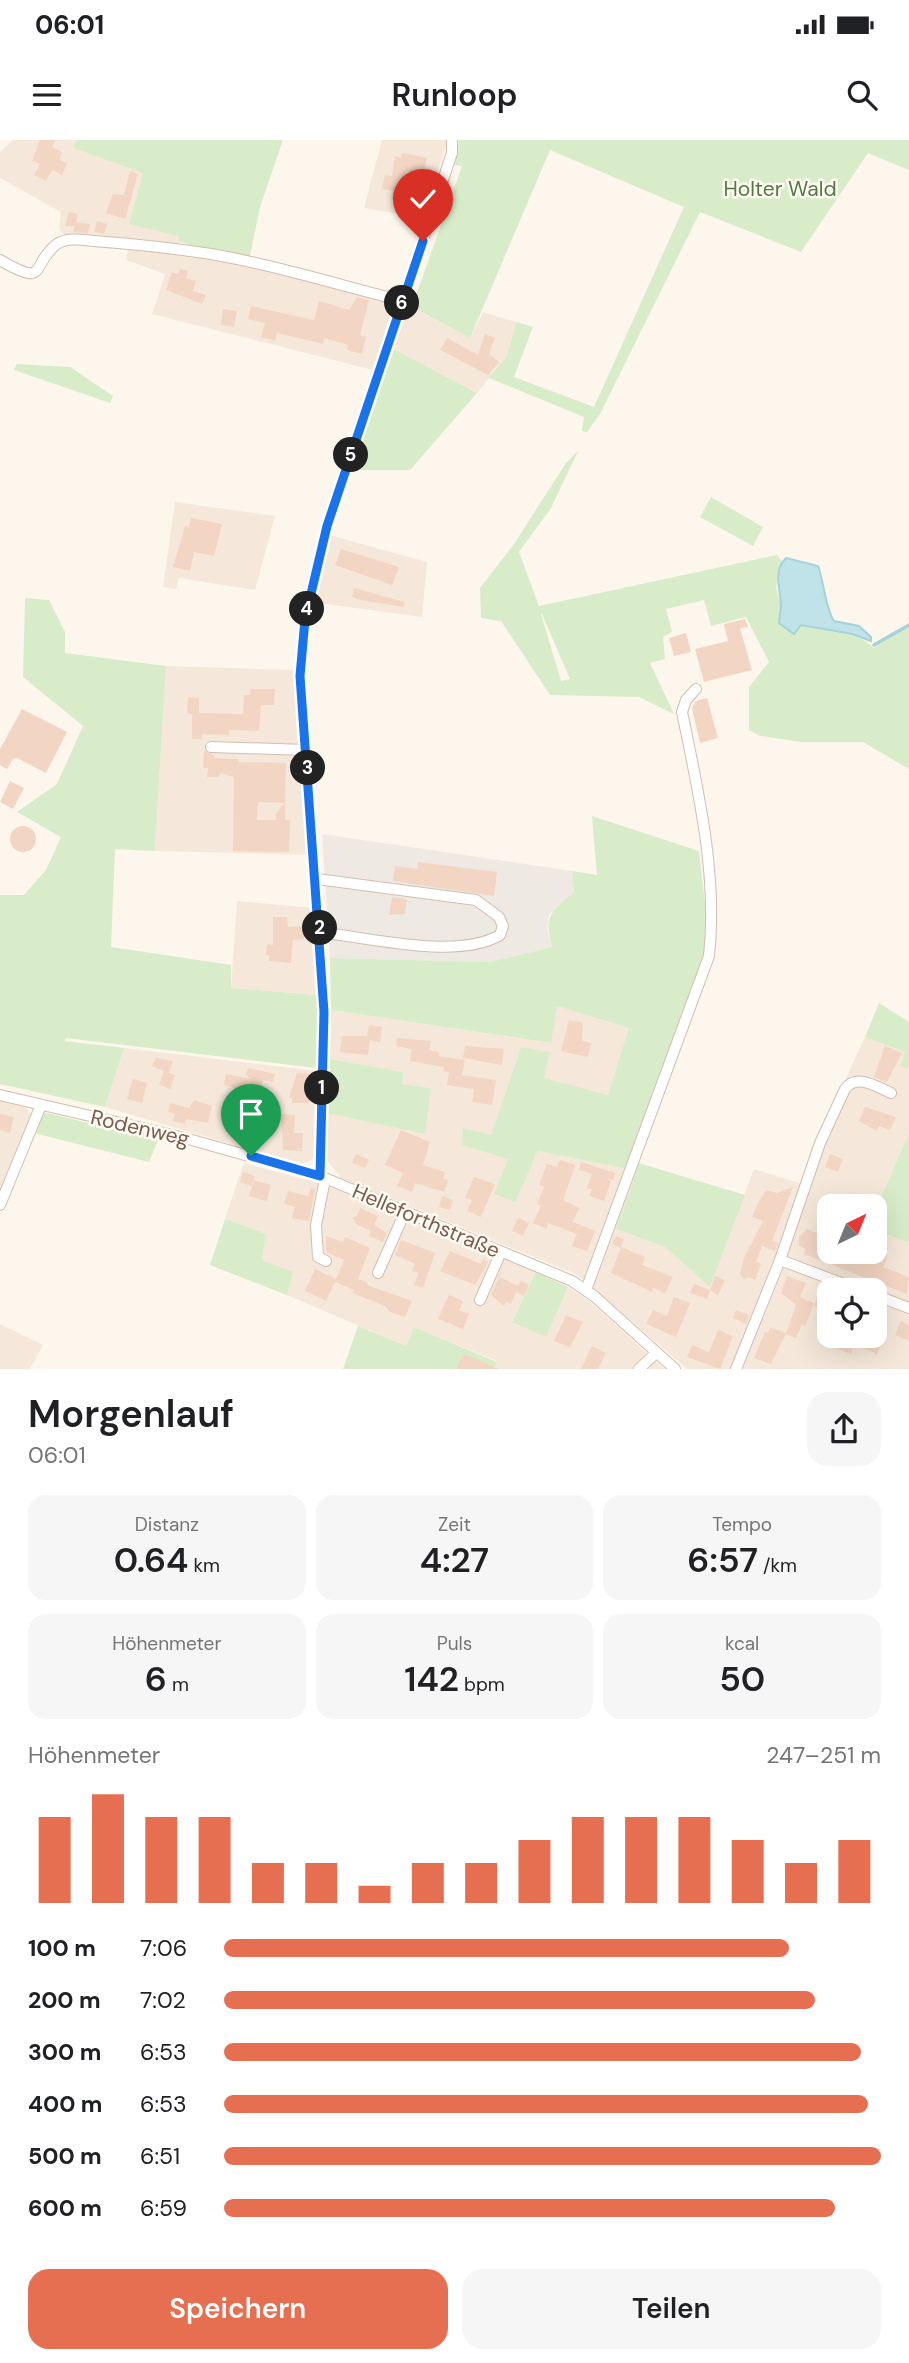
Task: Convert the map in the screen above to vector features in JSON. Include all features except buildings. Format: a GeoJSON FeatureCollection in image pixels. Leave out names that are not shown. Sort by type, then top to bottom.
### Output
{"type":"FeatureCollection","features":[{"type":"Feature","properties":{"kind":"street"},"geometry":{"type":"LineString","coordinates":[[326,1261],[318,1257],[316,1225],[322,1177],[324,1012],[317,879],[300,676],[310,589],[327,526],[452,153],[452,140]]}},
{"type":"Feature","properties":{"kind":"street"},"geometry":{"type":"LineString","coordinates":[[0,260],[19,272],[32,274],[41,269],[51,250],[62,242],[75,240],[116,243],[212,254],[403,301]]}},
{"type":"Feature","properties":{"kind":"street"},"geometry":{"type":"LineString","coordinates":[[586,1290],[638,1158],[709,956],[712,930],[708,864],[682,712],[686,700],[696,689]]}},
{"type":"Feature","properties":{"kind":"street"},"geometry":{"type":"LineString","coordinates":[[211,747],[306,750]]}},
{"type":"Feature","properties":{"kind":"street"},"geometry":{"type":"LineString","coordinates":[[317,879],[476,900],[499,918],[503,926],[500,935],[489,942],[450,948],[320,932]]}},
{"type":"Feature","properties":{"kind":"street"},"geometry":{"type":"LineString","coordinates":[[736,1369],[780,1259],[822,1135],[849,1084],[858,1080],[891,1093]]}},
{"type":"Feature","properties":{"kind":"street","name":"Rodenweg"},"geometry":{"type":"LineString","coordinates":[[0,1095],[181,1137],[322,1177]]}},
{"type":"Feature","properties":{"kind":"street"},"geometry":{"type":"LineString","coordinates":[[0,1205],[41,1105]]}},
{"type":"Feature","properties":{"kind":"street","name":"Helleforthstraße"},"geometry":{"type":"LineString","coordinates":[[322,1177],[572,1280],[674,1369]]}},
{"type":"Feature","properties":{"kind":"street"},"geometry":{"type":"LineString","coordinates":[[378,1273],[405,1212]]}},
{"type":"Feature","properties":{"kind":"street"},"geometry":{"type":"LineString","coordinates":[[480,1300],[502,1252]]}},
{"type":"Feature","properties":{"kind":"street"},"geometry":{"type":"LineString","coordinates":[[780,1259],[829,1278]]}},
{"type":"Feature","properties":{"kind":"street"},"geometry":{"type":"LineString","coordinates":[[887,1300],[909,1308]]}},
{"type":"Feature","properties":{"kind":"street"},"geometry":{"type":"LineString","coordinates":[[639,1369],[656,1353]]}},
{"type":"Feature","properties":{"kind":"shaded area"},"geometry":{"type":"Polygon","coordinates":[[[13,140],[76,140],[73,148],[143,173],[180,236],[178,253],[224,259],[394,302],[373,370],[152,314],[165,274],[126,260],[128,249],[66,237],[59,229],[61,212],[0,178],[0,152],[13,140]]]}},
{"type":"Feature","properties":{"kind":"shaded area"},"geometry":{"type":"Polygon","coordinates":[[[382,140],[448,140],[423,218],[364,208],[382,140]]]}},
{"type":"Feature","properties":{"kind":"shaded area"},"geometry":{"type":"Polygon","coordinates":[[[407,305],[470,338],[483,312],[516,322],[507,356],[477,393],[392,348],[407,305]]]}},
{"type":"Feature","properties":{"kind":"shaded area"},"geometry":{"type":"Polygon","coordinates":[[[175,502],[275,516],[255,590],[179,578],[176,589],[163,587],[175,502]]]}},
{"type":"Feature","properties":{"kind":"shaded area"},"geometry":{"type":"Polygon","coordinates":[[[329,535],[427,562],[422,617],[311,602],[329,535]]]}},
{"type":"Feature","properties":{"kind":"shaded area"},"geometry":{"type":"Polygon","coordinates":[[[166,666],[293,670],[310,855],[155,851],[166,666]]]}},
{"type":"Feature","properties":{"kind":"shaded area"},"geometry":{"type":"Polygon","coordinates":[[[322,834],[572,871],[574,892],[549,915],[547,929],[552,947],[490,962],[330,958],[322,834]]]}},
{"type":"Feature","properties":{"kind":"shaded area"},"geometry":{"type":"Polygon","coordinates":[[[237,901],[314,908],[318,995],[231,988],[237,901]]]}},
{"type":"Feature","properties":{"kind":"shaded area"},"geometry":{"type":"Polygon","coordinates":[[[557,1006],[630,1028],[608,1095],[543,1078],[521,1047],[491,1135],[509,1159],[515,1201],[538,1151],[637,1171],[616,1229],[665,1247],[710,1286],[754,1169],[802,1184],[819,1136],[865,1037],[905,1052],[900,1066],[909,1069],[909,1133],[882,1194],[817,1194],[817,1264],[887,1264],[887,1235],[909,1243],[909,1369],[687,1369],[578,1275],[341,1178],[326,1159],[327,1113],[424,1133],[431,1088],[402,1084],[402,1072],[330,1059],[331,1010],[550,1043],[557,1006]]]}},
{"type":"Feature","properties":{"kind":"shaded area"},"geometry":{"type":"Polygon","coordinates":[[[124,1048],[317,1071],[316,1154],[310,1161],[298,1164],[105,1107],[124,1048]]]}},
{"type":"Feature","properties":{"kind":"shaded area"},"geometry":{"type":"Polygon","coordinates":[[[0,1100],[27,1108],[31,1116],[0,1193],[0,1100]]]}},
{"type":"Feature","properties":{"kind":"shaded area"},"geometry":{"type":"Polygon","coordinates":[[[244,1163],[319,1183],[536,1272],[512,1321],[546,1336],[568,1287],[588,1300],[664,1369],[494,1369],[497,1361],[414,1327],[406,1346],[287,1295],[293,1273],[262,1260],[266,1234],[225,1219],[244,1163]]]}},
{"type":"Feature","properties":{"kind":"shaded area"},"geometry":{"type":"Polygon","coordinates":[[[0,1324],[43,1345],[30,1369],[0,1369],[0,1324]]]}},
{"type":"Feature","properties":{"kind":"green space"},"geometry":{"type":"Polygon","coordinates":[[[76,140],[283,140],[260,207],[249,260],[179,242],[179,236],[129,224],[143,173],[73,148],[76,140]]]}},
{"type":"Feature","properties":{"kind":"green space","name":"Holter Wald"},"geometry":{"type":"Polygon","coordinates":[[[459,140],[909,140],[909,170],[868,153],[801,252],[700,212],[600,414],[587,432],[582,431],[584,417],[489,378],[507,356],[516,322],[533,327],[514,377],[594,407],[684,207],[550,150],[470,338],[412,307],[462,166],[455,165],[459,140]]]}},
{"type":"Feature","properties":{"kind":"green space"},"geometry":{"type":"Polygon","coordinates":[[[392,348],[477,393],[410,470],[353,470],[392,348]]]}},
{"type":"Feature","properties":{"kind":"green space"},"geometry":{"type":"Polygon","coordinates":[[[17,364],[70,367],[113,396],[110,403],[14,370],[17,364]]]}},
{"type":"Feature","properties":{"kind":"green space"},"geometry":{"type":"Polygon","coordinates":[[[578,451],[551,508],[519,552],[539,606],[777,555],[782,561],[776,587],[781,605],[779,620],[794,634],[804,625],[844,633],[874,648],[909,623],[909,769],[863,742],[801,742],[760,736],[749,730],[749,687],[769,662],[746,617],[711,626],[704,600],[666,609],[672,632],[663,637],[665,659],[650,663],[674,714],[639,697],[550,695],[501,621],[481,618],[480,588],[514,544],[566,463],[578,451]],[[542,614],[561,681],[570,679],[542,614]]]}},
{"type":"Feature","properties":{"kind":"green space"},"geometry":{"type":"Polygon","coordinates":[[[711,497],[763,527],[753,546],[700,517],[711,497]]]}},
{"type":"Feature","properties":{"kind":"green space"},"geometry":{"type":"Polygon","coordinates":[[[25,598],[49,600],[65,632],[65,653],[166,666],[155,851],[115,849],[111,947],[231,965],[231,988],[318,995],[316,1068],[66,1038],[65,1041],[124,1048],[105,1107],[0,1084],[0,895],[24,895],[46,870],[61,837],[17,812],[57,784],[83,726],[23,677],[25,598]]]}},
{"type":"Feature","properties":{"kind":"green space"},"geometry":{"type":"Polygon","coordinates":[[[592,816],[699,851],[708,929],[706,955],[632,1161],[745,1195],[710,1287],[665,1247],[616,1229],[637,1171],[538,1151],[515,1202],[494,1194],[508,1159],[462,1145],[463,1128],[491,1135],[521,1047],[549,1052],[544,1078],[608,1095],[629,1028],[557,1006],[551,1043],[331,1010],[330,958],[490,962],[552,947],[549,921],[554,910],[574,892],[572,871],[597,875],[592,816]]]}},
{"type":"Feature","properties":{"kind":"green space"},"geometry":{"type":"Polygon","coordinates":[[[879,1003],[909,1022],[909,1069],[900,1066],[905,1052],[865,1037],[879,1003]]]}},
{"type":"Feature","properties":{"kind":"green space"},"geometry":{"type":"Polygon","coordinates":[[[330,1059],[403,1072],[402,1084],[431,1088],[425,1134],[327,1113],[330,1059]]]}},
{"type":"Feature","properties":{"kind":"green space"},"geometry":{"type":"Polygon","coordinates":[[[43,1112],[158,1140],[149,1162],[34,1133],[43,1112]]]}},
{"type":"Feature","properties":{"kind":"green space"},"geometry":{"type":"Polygon","coordinates":[[[909,1133],[909,1243],[887,1235],[887,1194],[882,1194],[909,1133]]]}},
{"type":"Feature","properties":{"kind":"green space"},"geometry":{"type":"Polygon","coordinates":[[[225,1219],[266,1234],[262,1260],[293,1272],[287,1295],[210,1265],[225,1219]]]}},
{"type":"Feature","properties":{"kind":"green space"},"geometry":{"type":"Polygon","coordinates":[[[536,1272],[568,1287],[546,1337],[512,1322],[536,1272]]]}},
{"type":"Feature","properties":{"kind":"green space"},"geometry":{"type":"Polygon","coordinates":[[[358,1326],[406,1346],[414,1327],[497,1362],[494,1369],[343,1369],[358,1326]]]}},
{"type":"Feature","properties":{"kind":"water"},"geometry":{"type":"Polygon","coordinates":[[[786,558],[818,566],[834,621],[859,626],[871,637],[871,641],[852,634],[801,625],[794,634],[779,623],[781,606],[778,575],[786,558]]]}},
{"type":"Feature","properties":{"kind":"waterway"},"geometry":{"type":"LineString","coordinates":[[874,645],[909,625]]}},
{"type":"Feature","properties":{"kind":"route"},"geometry":{"type":"LineString","coordinates":[[251,1156],[320,1176],[324,1012],[314,840],[300,676],[305,619],[327,526],[423,241]]}}]}
